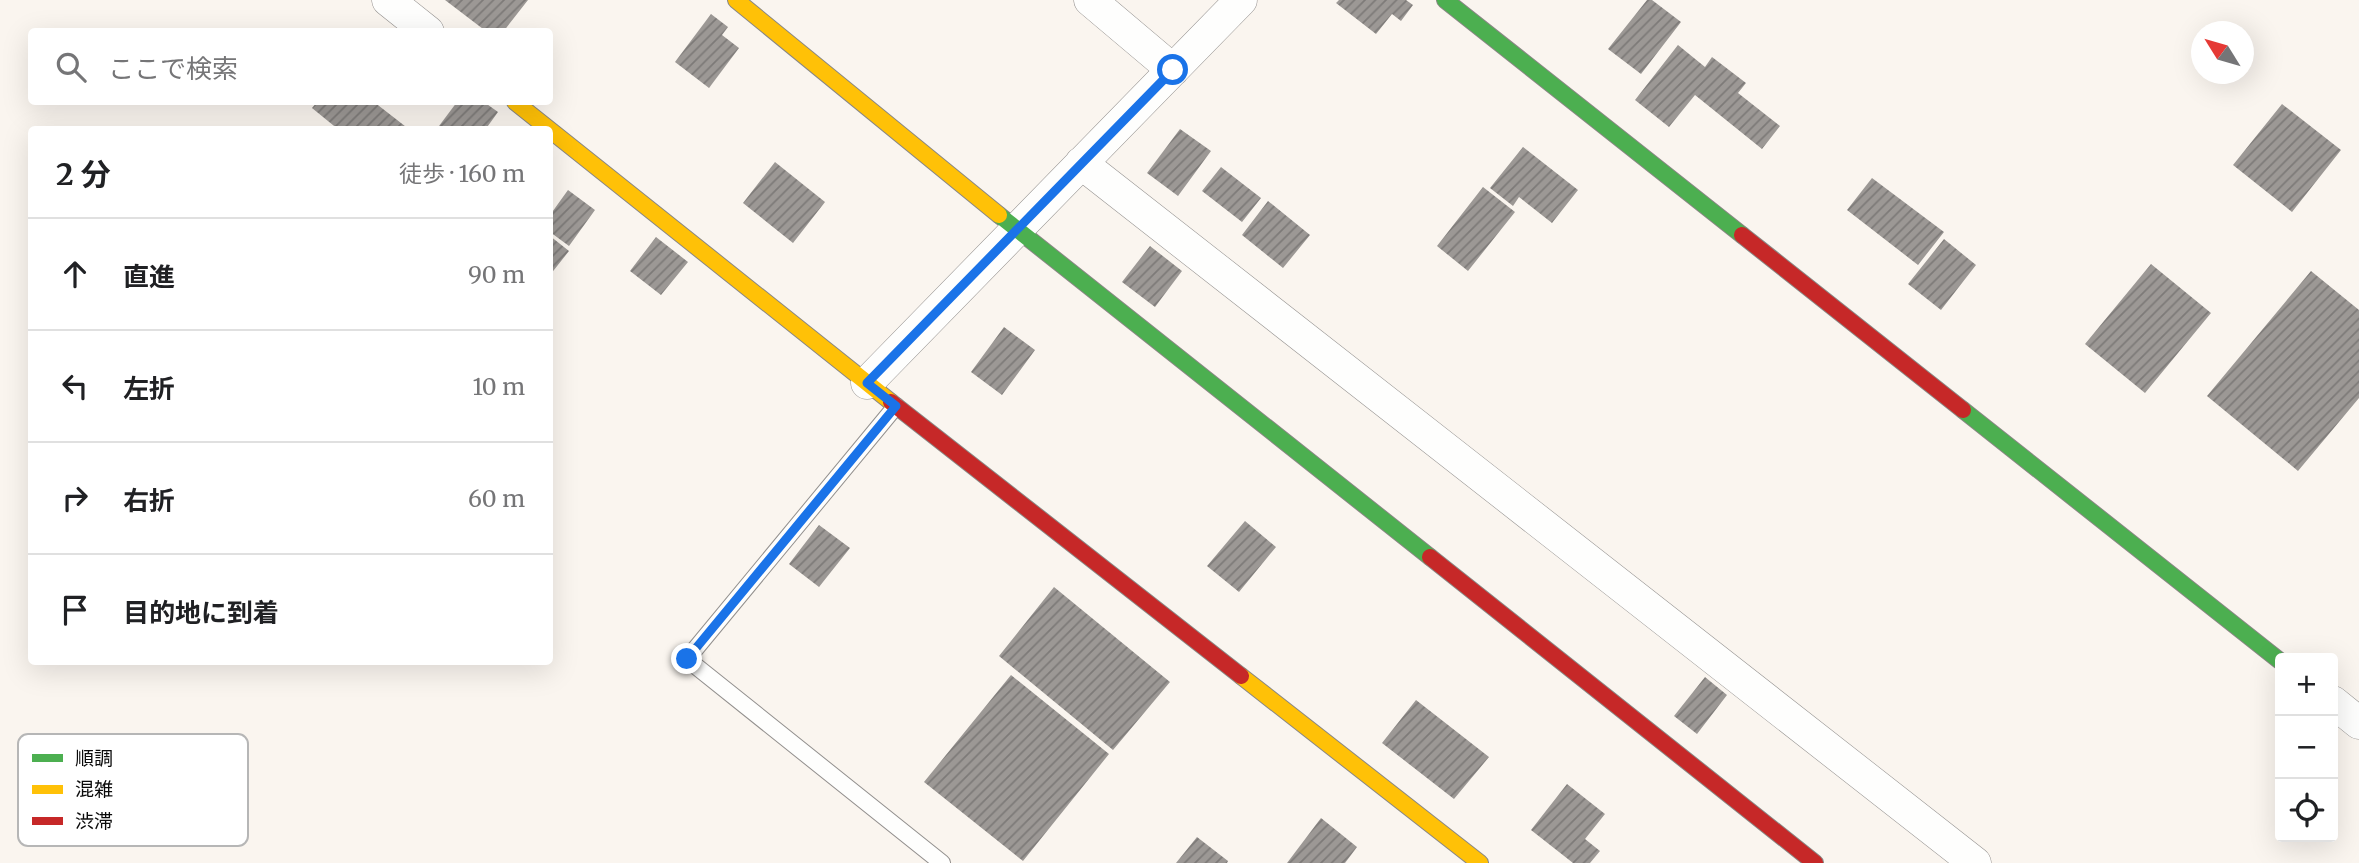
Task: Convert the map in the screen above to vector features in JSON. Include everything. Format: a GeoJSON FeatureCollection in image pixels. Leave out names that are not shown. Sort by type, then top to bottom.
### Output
{"type":"FeatureCollection","features":[{"type":"Feature","properties":{"kind":"street"},"geometry":{"type":"LineString","coordinates":[[388,0],[423,28]]}},
{"type":"Feature","properties":{"kind":"street"},"geometry":{"type":"LineString","coordinates":[[736,0],[1017,230],[1815,863]]}},
{"type":"Feature","properties":{"kind":"street"},"geometry":{"type":"LineString","coordinates":[[1090,0],[1173,70]]}},
{"type":"Feature","properties":{"kind":"street"},"geometry":{"type":"LineString","coordinates":[[867,383],[1241,0]]}},
{"type":"Feature","properties":{"kind":"street"},"geometry":{"type":"LineString","coordinates":[[1445,0],[2275,657]]}},
{"type":"Feature","properties":{"kind":"street"},"geometry":{"type":"LineString","coordinates":[[519,105],[545,126]]}},
{"type":"Feature","properties":{"kind":"street"},"geometry":{"type":"LineString","coordinates":[[553,132],[896,406],[1480,863]]}},
{"type":"Feature","properties":{"kind":"street"},"geometry":{"type":"LineString","coordinates":[[1081,163],[1975,863]]}},
{"type":"Feature","properties":{"kind":"street"},"geometry":{"type":"LineString","coordinates":[[2338,706],[2359,723]]}},
{"type":"Feature","properties":{"kind":"lane"},"geometry":{"type":"LineString","coordinates":[[896,406],[687,659],[942,863]]}},
{"type":"Feature","properties":{"kind":"building"},"geometry":{"type":"Polygon","coordinates":[[[445,0],[528,0],[506,28],[482,28],[445,0]]]}},
{"type":"Feature","properties":{"kind":"building"},"geometry":{"type":"Polygon","coordinates":[[[1339,0],[1406,0],[1413,5],[1401,21],[1392,14],[1376,34],[1336,3],[1339,0]]]}},
{"type":"Feature","properties":{"kind":"building"},"geometry":{"type":"Polygon","coordinates":[[[1647,0],[1652,0],[1681,22],[1641,74],[1608,49],[1647,0]]]}},
{"type":"Feature","properties":{"kind":"building"},"geometry":{"type":"Polygon","coordinates":[[[711,14],[728,27],[722,35],[739,48],[709,88],[675,62],[711,14]]]}},
{"type":"Feature","properties":{"kind":"building"},"geometry":{"type":"Polygon","coordinates":[[[1678,45],[1705,67],[1712,57],[1746,83],[1738,93],[1780,126],[1762,149],[1695,95],[1669,127],[1635,100],[1678,45]]]}},
{"type":"Feature","properties":{"kind":"building"},"geometry":{"type":"Polygon","coordinates":[[[2282,104],[2341,150],[2292,212],[2233,165],[2282,104]]]}},
{"type":"Feature","properties":{"kind":"building"},"geometry":{"type":"Polygon","coordinates":[[[314,105],[378,105],[405,126],[334,126],[312,108],[314,105]]]}},
{"type":"Feature","properties":{"kind":"building"},"geometry":{"type":"Polygon","coordinates":[[[455,105],[488,105],[498,112],[488,126],[439,126],[455,105]]]}},
{"type":"Feature","properties":{"kind":"building"},"geometry":{"type":"Polygon","coordinates":[[[1180,129],[1211,151],[1178,196],[1147,173],[1180,129]]]}},
{"type":"Feature","properties":{"kind":"building"},"geometry":{"type":"Polygon","coordinates":[[[1523,147],[1578,190],[1552,223],[1519,197],[1513,206],[1490,188],[1523,147]]]}},
{"type":"Feature","properties":{"kind":"building"},"geometry":{"type":"Polygon","coordinates":[[[775,162],[825,202],[793,243],[743,203],[775,162]]]}},
{"type":"Feature","properties":{"kind":"building"},"geometry":{"type":"Polygon","coordinates":[[[1221,167],[1261,198],[1242,222],[1202,191],[1221,167]]]}},
{"type":"Feature","properties":{"kind":"building"},"geometry":{"type":"Polygon","coordinates":[[[1872,178],[1944,232],[1918,265],[1847,210],[1872,178]]]}},
{"type":"Feature","properties":{"kind":"building"},"geometry":{"type":"Polygon","coordinates":[[[1483,187],[1515,212],[1468,271],[1437,246],[1483,187]]]}},
{"type":"Feature","properties":{"kind":"building"},"geometry":{"type":"Polygon","coordinates":[[[568,190],[595,210],[569,246],[553,234],[553,211],[568,190]]]}},
{"type":"Feature","properties":{"kind":"building"},"geometry":{"type":"Polygon","coordinates":[[[1268,201],[1310,235],[1283,268],[1242,235],[1268,201]]]}},
{"type":"Feature","properties":{"kind":"building"},"geometry":{"type":"Polygon","coordinates":[[[656,237],[688,262],[661,295],[630,271],[656,237]]]}},
{"type":"Feature","properties":{"kind":"building"},"geometry":{"type":"Polygon","coordinates":[[[553,238],[569,251],[553,271],[553,238]]]}},
{"type":"Feature","properties":{"kind":"building"},"geometry":{"type":"Polygon","coordinates":[[[1944,239],[1976,265],[1941,310],[1908,284],[1944,239]]]}},
{"type":"Feature","properties":{"kind":"building"},"geometry":{"type":"Polygon","coordinates":[[[1150,246],[1182,271],[1155,307],[1122,282],[1150,246]]]}},
{"type":"Feature","properties":{"kind":"building"},"geometry":{"type":"Polygon","coordinates":[[[2151,264],[2211,313],[2145,393],[2085,344],[2151,264]]]}},
{"type":"Feature","properties":{"kind":"building"},"geometry":{"type":"Polygon","coordinates":[[[2311,271],[2359,310],[2359,398],[2298,471],[2207,396],[2311,271]]]}},
{"type":"Feature","properties":{"kind":"building"},"geometry":{"type":"Polygon","coordinates":[[[1004,327],[1035,350],[1002,395],[971,372],[1004,327]]]}},
{"type":"Feature","properties":{"kind":"building"},"geometry":{"type":"Polygon","coordinates":[[[1245,521],[1276,547],[1239,592],[1207,566],[1245,521]]]}},
{"type":"Feature","properties":{"kind":"building"},"geometry":{"type":"Polygon","coordinates":[[[819,525],[850,548],[819,587],[789,564],[819,525]]]}},
{"type":"Feature","properties":{"kind":"building"},"geometry":{"type":"Polygon","coordinates":[[[1054,587],[1170,682],[1113,750],[999,656],[1054,587]]]}},
{"type":"Feature","properties":{"kind":"building"},"geometry":{"type":"Polygon","coordinates":[[[1011,675],[1109,754],[1023,861],[924,782],[1011,675]]]}},
{"type":"Feature","properties":{"kind":"building"},"geometry":{"type":"Polygon","coordinates":[[[1705,677],[1727,695],[1697,734],[1674,716],[1705,677]]]}},
{"type":"Feature","properties":{"kind":"building"},"geometry":{"type":"Polygon","coordinates":[[[1416,700],[1489,757],[1454,799],[1382,743],[1416,700]]]}},
{"type":"Feature","properties":{"kind":"building"},"geometry":{"type":"Polygon","coordinates":[[[1567,784],[1605,814],[1585,839],[1600,851],[1590,863],[1573,863],[1531,830],[1567,784]]]}},
{"type":"Feature","properties":{"kind":"building"},"geometry":{"type":"Polygon","coordinates":[[[1321,818],[1357,847],[1345,863],[1287,863],[1321,818]]]}},
{"type":"Feature","properties":{"kind":"building"},"geometry":{"type":"Polygon","coordinates":[[[1197,837],[1228,861],[1227,863],[1176,863],[1197,837]]]}},
{"type":"Feature","properties":{"kind":"traffic: fast"},"geometry":{"type":"LineString","coordinates":[[1445,0],[1742,235]]}},
{"type":"Feature","properties":{"kind":"traffic: fast"},"geometry":{"type":"LineString","coordinates":[[999,215],[1430,557]]}},
{"type":"Feature","properties":{"kind":"traffic: fast"},"geometry":{"type":"LineString","coordinates":[[1963,410],[2275,657]]}},
{"type":"Feature","properties":{"kind":"traffic: slow"},"geometry":{"type":"LineString","coordinates":[[736,0],[999,215]]}},
{"type":"Feature","properties":{"kind":"traffic: slow"},"geometry":{"type":"LineString","coordinates":[[519,105],[545,126]]}},
{"type":"Feature","properties":{"kind":"traffic: slow"},"geometry":{"type":"LineString","coordinates":[[553,132],[891,402]]}},
{"type":"Feature","properties":{"kind":"traffic: slow"},"geometry":{"type":"LineString","coordinates":[[1241,676],[1480,863]]}},
{"type":"Feature","properties":{"kind":"traffic: jam"},"geometry":{"type":"LineString","coordinates":[[1742,235],[1963,410]]}},
{"type":"Feature","properties":{"kind":"traffic: jam"},"geometry":{"type":"LineString","coordinates":[[891,402],[1241,676]]}},
{"type":"Feature","properties":{"kind":"traffic: jam"},"geometry":{"type":"LineString","coordinates":[[1430,557],[1815,863]]}},
{"type":"Feature","properties":{"kind":"route"},"geometry":{"type":"LineString","coordinates":[[687,659],[896,406],[867,383],[1173,70]]}}]}
